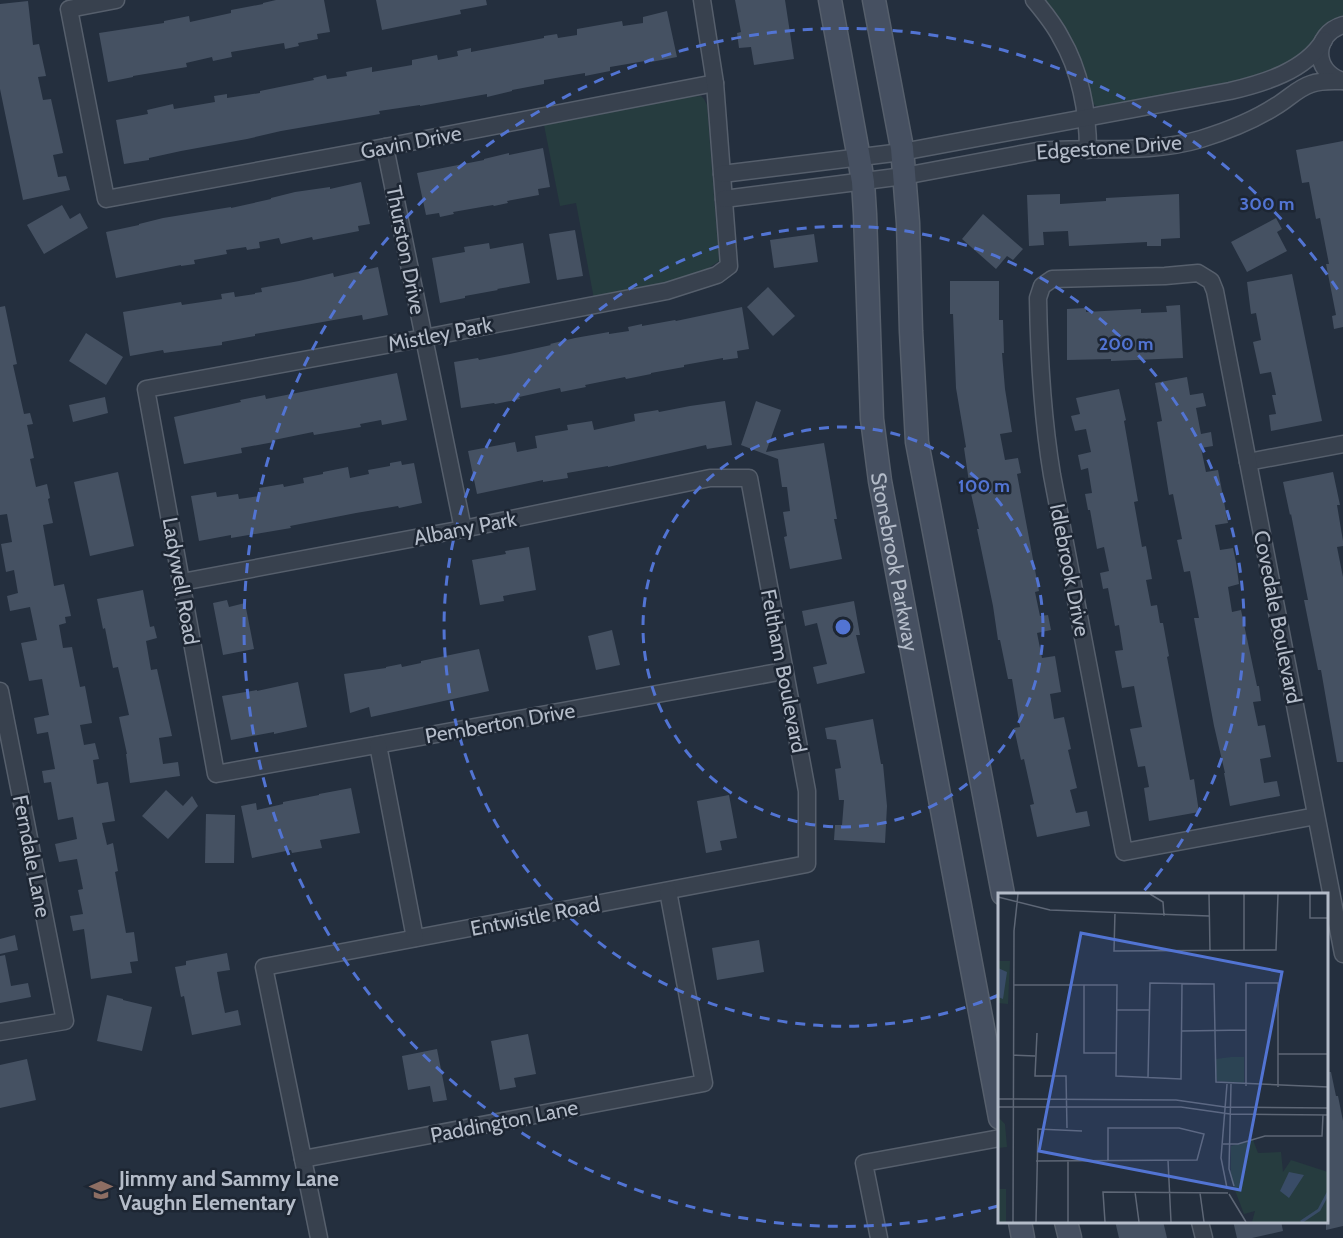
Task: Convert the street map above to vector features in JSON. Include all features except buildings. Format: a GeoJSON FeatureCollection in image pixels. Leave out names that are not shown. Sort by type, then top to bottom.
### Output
{"type":"FeatureCollection","features":[{"type":"Feature","properties":{"kind":"main road","name":"Stonebrook Parkway"},"geometry":{"type":"LineString","coordinates":[[830,0],[863,182],[872,419],[880,481],[998,1113]]}},
{"type":"Feature","properties":{"kind":"main road","name":"Stonebrook Parkway"},"geometry":{"type":"LineString","coordinates":[[874,0],[902,152],[908,223],[917,442],[1003,893]]}},
{"type":"Feature","properties":{"kind":"main road"},"geometry":{"type":"LineString","coordinates":[[1020,1223],[1023,1238]]}},
{"type":"Feature","properties":{"kind":"main road"},"geometry":{"type":"LineString","coordinates":[[1066,1223],[1070,1238]]}},
{"type":"Feature","properties":{"kind":"street","name":"Gavin Drive"},"geometry":{"type":"LineString","coordinates":[[116,0],[69,9],[106,199],[715,83]]}},
{"type":"Feature","properties":{"kind":"street"},"geometry":{"type":"LineString","coordinates":[[702,0],[715,83],[724,199]]}},
{"type":"Feature","properties":{"kind":"street"},"geometry":{"type":"LineString","coordinates":[[1034,0],[1052,22],[1077,75],[1086,118],[1088,150]]}},
{"type":"Feature","properties":{"kind":"street","name":"Edgestone Drive"},"geometry":{"type":"LineString","coordinates":[[722,174],[902,152],[1230,90],[1257,83],[1307,60],[1332,30],[1343,25]]}},
{"type":"Feature","properties":{"kind":"street"},"geometry":{"type":"LineString","coordinates":[[1324,40],[1320,54],[1324,67],[1334,77],[1343,81]]}},
{"type":"Feature","properties":{"kind":"street","name":"Edgestone Drive"},"geometry":{"type":"LineString","coordinates":[[724,199],[904,176],[1037,151],[1140,149],[1170,146],[1228,130],[1277,106],[1308,85],[1318,82],[1343,81]]}},
{"type":"Feature","properties":{"kind":"street","name":"Thurston Drive"},"geometry":{"type":"LineString","coordinates":[[386,147],[463,529]]}},
{"type":"Feature","properties":{"kind":"street","name":"Mistley Park"},"geometry":{"type":"LineString","coordinates":[[146,389],[667,291],[717,275],[729,266],[724,199]]}},
{"type":"Feature","properties":{"kind":"street","name":"Covedale Boulevard"},"geometry":{"type":"LineString","coordinates":[[1042,286],[1052,279],[1151,277],[1198,273],[1211,281],[1215,291],[1343,954]]}},
{"type":"Feature","properties":{"kind":"street","name":"Idlebrook Drive"},"geometry":{"type":"LineString","coordinates":[[1042,286],[1038,308],[1040,376],[1045,430],[1124,852],[1316,816]]}},
{"type":"Feature","properties":{"kind":"street","name":"Ladywell Road"},"geometry":{"type":"LineString","coordinates":[[146,389],[216,774]]}},
{"type":"Feature","properties":{"kind":"street"},"geometry":{"type":"LineString","coordinates":[[1248,462],[1343,444]]}},
{"type":"Feature","properties":{"kind":"street","name":"Albany Park"},"geometry":{"type":"LineString","coordinates":[[182,582],[463,529],[710,478],[749,478]]}},
{"type":"Feature","properties":{"kind":"street","name":"Feltham Boulevard"},"geometry":{"type":"LineString","coordinates":[[749,478],[807,791],[807,864]]}},
{"type":"Feature","properties":{"kind":"street","name":"Pemberton Drive"},"geometry":{"type":"LineString","coordinates":[[216,774],[784,671]]}},
{"type":"Feature","properties":{"kind":"street","name":"Ferndale Lane"},"geometry":{"type":"LineString","coordinates":[[0,691],[65,1021],[0,1032]]}},
{"type":"Feature","properties":{"kind":"street"},"geometry":{"type":"LineString","coordinates":[[378,745],[415,938]]}},
{"type":"Feature","properties":{"kind":"street","name":"Entwistle Road"},"geometry":{"type":"LineString","coordinates":[[303,1159],[264,967],[807,864]]}},
{"type":"Feature","properties":{"kind":"street","name":"Paddington Lane"},"geometry":{"type":"LineString","coordinates":[[303,1159],[704,1083],[668,891]]}},
{"type":"Feature","properties":{"kind":"street"},"geometry":{"type":"LineString","coordinates":[[879,1238],[864,1163],[998,1138]]}},
{"type":"Feature","properties":{"kind":"street"},"geometry":{"type":"LineString","coordinates":[[303,1159],[319,1238]]}},
{"type":"Feature","properties":{"kind":"street"},"geometry":{"type":"LineString","coordinates":[[1200,1223],[1204,1238]]}},
{"type":"Feature","properties":{"kind":"green space"},"geometry":{"type":"Polygon","coordinates":[[[1043,0],[1343,0],[1343,21],[1304,59],[1248,80],[1100,109],[1091,102],[1080,58],[1069,35],[1043,0]]]}},
{"type":"Feature","properties":{"kind":"green space"},"geometry":{"type":"Polygon","coordinates":[[[701,96],[707,105],[719,261],[701,273],[594,299],[576,203],[560,206],[544,125],[701,96]]]}},
{"type":"Feature","properties":{"kind":"place","name":"Jimmy and Sammy Lane Vaughn Elementary"},"geometry":{"type":"Point","coordinates":[101,1190]}}]}
